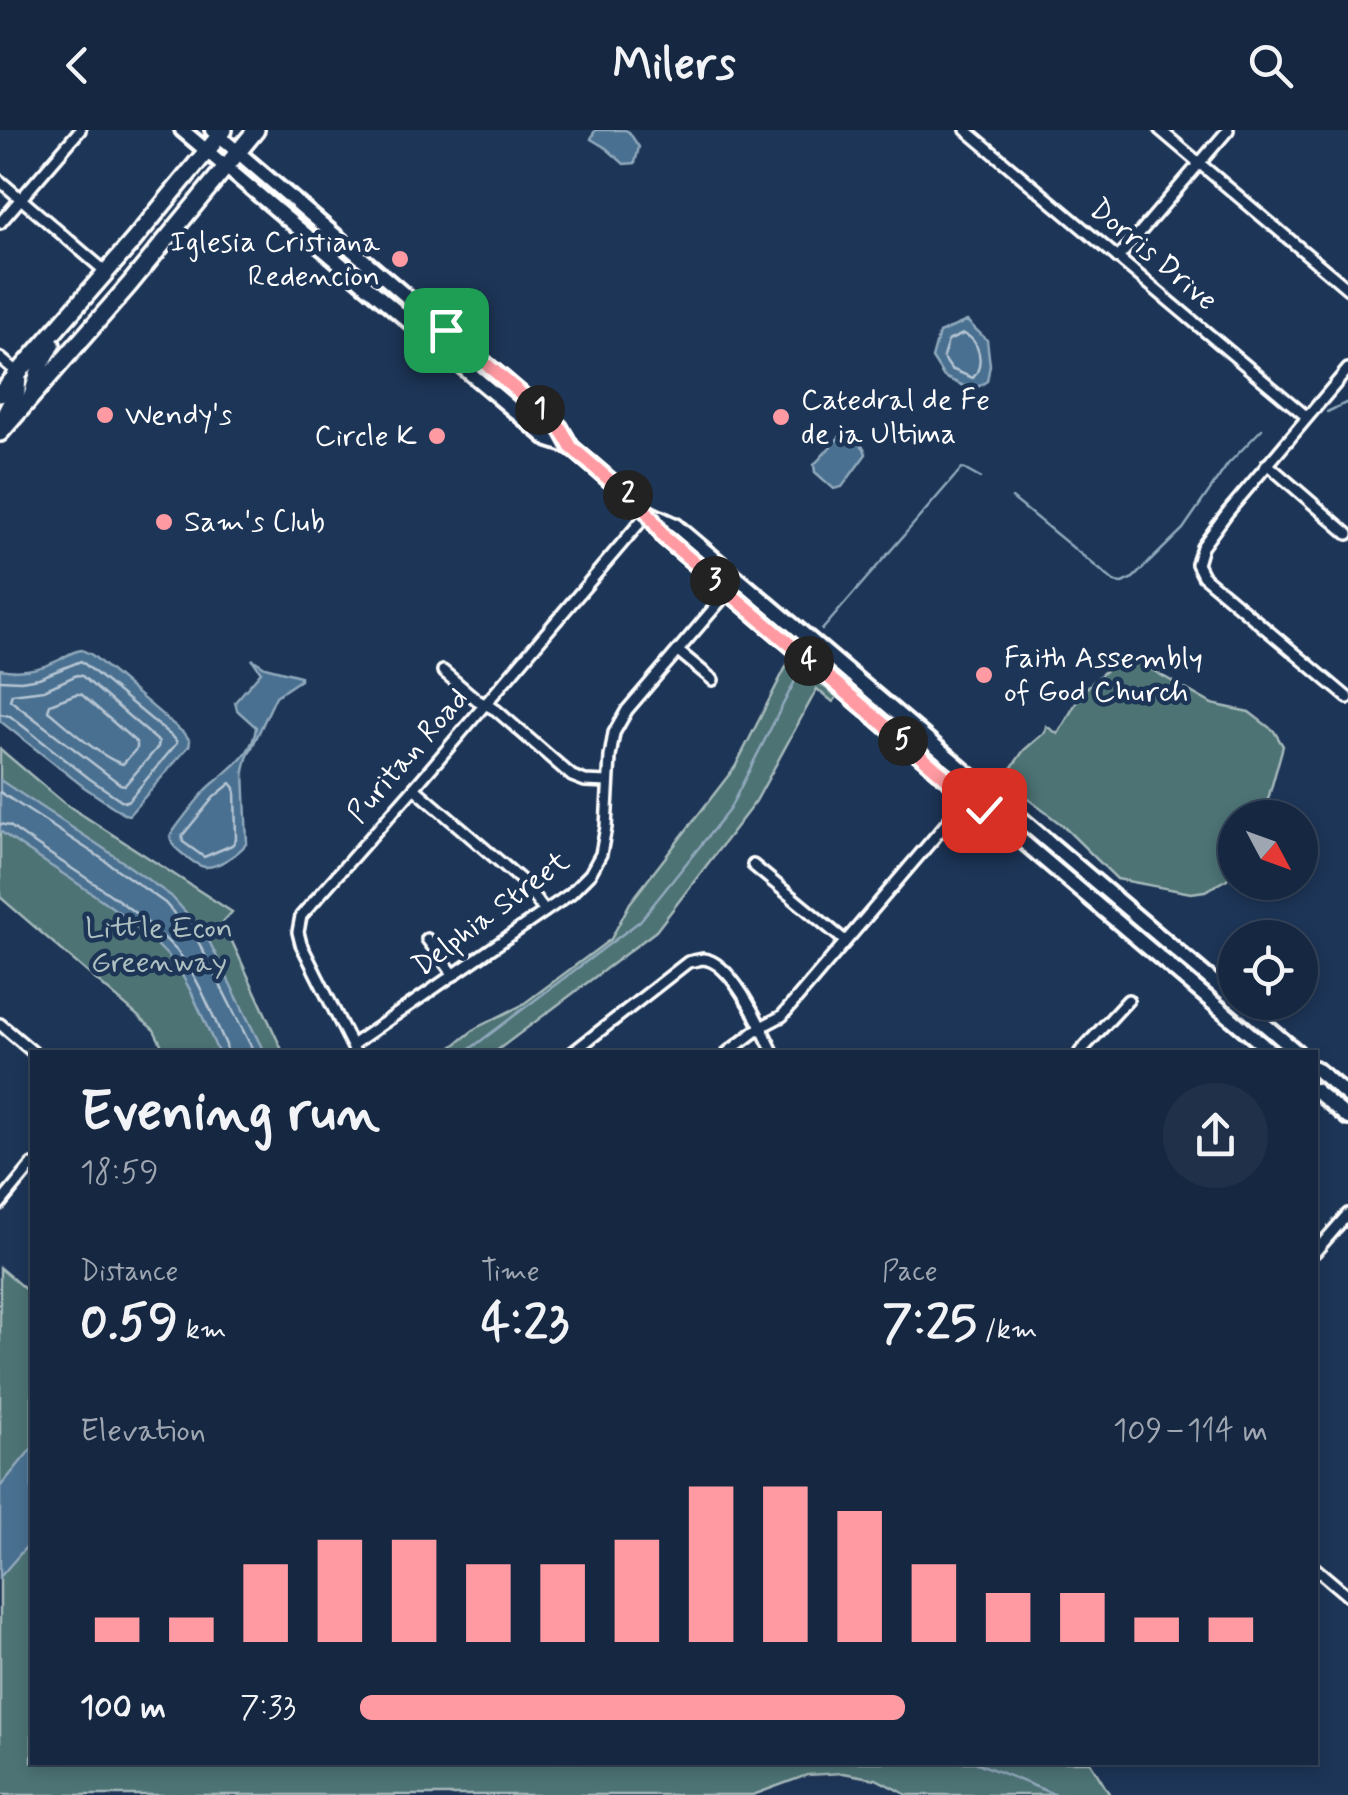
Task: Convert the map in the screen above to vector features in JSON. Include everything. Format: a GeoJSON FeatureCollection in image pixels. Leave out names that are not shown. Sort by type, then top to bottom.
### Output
{"type":"FeatureCollection","features":[{"type":"Feature","properties":{"kind":"highway"},"geometry":{"type":"LineString","coordinates":[[0,433],[256,130]]}},
{"type":"Feature","properties":{"kind":"highway"},"geometry":{"type":"LineString","coordinates":[[0,394],[207,152],[219,132]]}},
{"type":"Feature","properties":{"kind":"highway"},"geometry":{"type":"LineString","coordinates":[[33,395],[41,364],[72,311]]}},
{"type":"Feature","properties":{"kind":"highway"},"geometry":{"type":"LineString","coordinates":[[0,423],[17,391],[18,374]]}},
{"type":"Feature","properties":{"kind":"main road"},"geometry":{"type":"LineString","coordinates":[[182,130],[549,440],[571,447]]}},
{"type":"Feature","properties":{"kind":"main road"},"geometry":{"type":"LineString","coordinates":[[219,132],[560,427],[571,447],[648,513],[664,537],[1269,1050]]}},
{"type":"Feature","properties":{"kind":"main road"},"geometry":{"type":"LineString","coordinates":[[648,513],[675,525],[1218,985]]}},
{"type":"Feature","properties":{"kind":"main road"},"geometry":{"type":"LineString","coordinates":[[819,669],[849,683],[862,683]]}},
{"type":"Feature","properties":{"kind":"main road"},"geometry":{"type":"LineString","coordinates":[[1259,1020],[1295,1050]]}},
{"type":"Feature","properties":{"kind":"main road"},"geometry":{"type":"LineString","coordinates":[[1318,1071],[1348,1096]]}},
{"type":"Feature","properties":{"kind":"main road"},"geometry":{"type":"LineString","coordinates":[[1318,1093],[1348,1118]]}},
{"type":"Feature","properties":{"kind":"street"},"geometry":{"type":"LineString","coordinates":[[0,223],[80,130]]}},
{"type":"Feature","properties":{"kind":"street","name":"Dorris Drive"},"geometry":{"type":"LineString","coordinates":[[966,130],[1307,417]]}},
{"type":"Feature","properties":{"kind":"street"},"geometry":{"type":"LineString","coordinates":[[1160,130],[1348,288]]}},
{"type":"Feature","properties":{"kind":"street"},"geometry":{"type":"LineString","coordinates":[[1118,258],[1228,130]]}},
{"type":"Feature","properties":{"kind":"street"},"geometry":{"type":"LineString","coordinates":[[0,181],[106,272]]}},
{"type":"Feature","properties":{"kind":"street"},"geometry":{"type":"LineString","coordinates":[[434,344],[446,330]]}},
{"type":"Feature","properties":{"kind":"street"},"geometry":{"type":"LineString","coordinates":[[0,358],[18,374]]}},
{"type":"Feature","properties":{"kind":"street"},"geometry":{"type":"LineString","coordinates":[[1348,370],[1202,547],[1197,564],[1203,576],[1348,698]]}},
{"type":"Feature","properties":{"kind":"street"},"geometry":{"type":"LineString","coordinates":[[1267,464],[1348,534]]}},
{"type":"Feature","properties":{"kind":"street","name":"Puritan Road"},"geometry":{"type":"LineString","coordinates":[[353,1049],[301,944],[301,916],[648,513]]}},
{"type":"Feature","properties":{"kind":"street","name":"Delphia Street"},"geometry":{"type":"LineString","coordinates":[[353,1049],[570,894],[590,874],[602,854],[614,733],[627,710],[728,592]]}},
{"type":"Feature","properties":{"kind":"street"},"geometry":{"type":"LineString","coordinates":[[678,651],[713,680]]}},
{"type":"Feature","properties":{"kind":"street"},"geometry":{"type":"LineString","coordinates":[[443,671],[476,700],[496,710],[572,776],[608,782]]}},
{"type":"Feature","properties":{"kind":"street"},"geometry":{"type":"LineString","coordinates":[[731,1050],[782,1016],[980,784]]}},
{"type":"Feature","properties":{"kind":"street"},"geometry":{"type":"LineString","coordinates":[[414,788],[521,880],[545,911]]}},
{"type":"Feature","properties":{"kind":"street"},"geometry":{"type":"LineString","coordinates":[[753,865],[845,941]]}},
{"type":"Feature","properties":{"kind":"street"},"geometry":{"type":"LineString","coordinates":[[427,939],[454,975]]}},
{"type":"Feature","properties":{"kind":"street"},"geometry":{"type":"LineString","coordinates":[[576,1050],[688,962],[703,959],[716,964],[731,978],[773,1050]]}},
{"type":"Feature","properties":{"kind":"street"},"geometry":{"type":"LineString","coordinates":[[1082,1050],[1128,1000]]}},
{"type":"Feature","properties":{"kind":"street"},"geometry":{"type":"LineString","coordinates":[[0,1024],[30,1050]]}},
{"type":"Feature","properties":{"kind":"street"},"geometry":{"type":"LineString","coordinates":[[0,1204],[30,1167]]}},
{"type":"Feature","properties":{"kind":"street"},"geometry":{"type":"LineString","coordinates":[[1318,1249],[1348,1214]]}},
{"type":"Feature","properties":{"kind":"street"},"geometry":{"type":"LineString","coordinates":[[1318,1571],[1348,1596]]}},
{"type":"Feature","properties":{"kind":"green space"},"geometry":{"type":"Polygon","coordinates":[[[1124,654],[1212,704],[1249,712],[1274,731],[1283,746],[1268,800],[1218,800],[1218,884],[1191,893],[1117,879],[1062,825],[1003,780],[1046,726],[1058,734],[1083,691],[1124,654]]]}},
{"type":"Feature","properties":{"kind":"green space"},"geometry":{"type":"Polygon","coordinates":[[[790,659],[837,697],[833,702],[817,689],[756,801],[656,931],[498,1050],[448,1050],[476,1028],[522,1005],[611,939],[630,903],[735,767],[790,659]]]}},
{"type":"Feature","properties":{"kind":"green space","name":"Little Econ Greenway"},"geometry":{"type":"Polygon","coordinates":[[[0,749],[64,803],[232,912],[223,922],[282,1050],[164,1050],[154,1030],[0,897],[0,749]]]}},
{"type":"Feature","properties":{"kind":"green space"},"geometry":{"type":"Polygon","coordinates":[[[0,1268],[30,1293],[30,1765],[1092,1765],[1110,1795],[907,1795],[876,1779],[843,1773],[807,1775],[753,1795],[0,1795],[0,1268]]]}},
{"type":"Feature","properties":{"kind":"water"},"geometry":{"type":"Polygon","coordinates":[[[595,130],[629,132],[639,147],[635,163],[624,164],[591,139],[595,130]]]}},
{"type":"Feature","properties":{"kind":"water"},"geometry":{"type":"Polygon","coordinates":[[[967,321],[987,340],[990,365],[987,381],[973,390],[944,377],[932,358],[939,333],[967,321]]]}},
{"type":"Feature","properties":{"kind":"water"},"geometry":{"type":"Polygon","coordinates":[[[847,433],[866,454],[842,487],[834,489],[815,472],[814,465],[847,433]]]}},
{"type":"Feature","properties":{"kind":"water"},"geometry":{"type":"Polygon","coordinates":[[[82,650],[190,741],[129,815],[84,787],[0,721],[0,669],[38,668],[82,650]]]}},
{"type":"Feature","properties":{"kind":"water"},"geometry":{"type":"Polygon","coordinates":[[[252,659],[265,667],[300,676],[300,680],[276,696],[247,758],[247,843],[222,862],[202,866],[176,849],[170,836],[206,790],[250,747],[256,727],[237,710],[235,702],[261,672],[252,659]]]}},
{"type":"Feature","properties":{"kind":"water"},"geometry":{"type":"Polygon","coordinates":[[[0,780],[171,896],[206,935],[263,1050],[217,1050],[190,989],[168,956],[109,905],[0,831],[0,780]]]}},
{"type":"Feature","properties":{"kind":"water"},"geometry":{"type":"Polygon","coordinates":[[[30,1450],[30,1542],[0,1577],[0,1487],[30,1450]]]}},
{"type":"Feature","properties":{"kind":"waterway"},"geometry":{"type":"LineString","coordinates":[[1327,412],[1348,402]]}},
{"type":"Feature","properties":{"kind":"waterway"},"geometry":{"type":"LineString","coordinates":[[1012,498],[1115,582],[1122,583],[1133,578],[1183,529],[1228,464],[1262,429]]}},
{"type":"Feature","properties":{"kind":"waterway"},"geometry":{"type":"LineString","coordinates":[[822,630],[962,468],[980,478]]}},
{"type":"Feature","properties":{"kind":"waterway"},"geometry":{"type":"LineString","coordinates":[[469,1050],[640,921],[729,810],[798,675]]}},
{"type":"Feature","properties":{"kind":"waterway"},"geometry":{"type":"LineString","coordinates":[[982,1765],[1056,1795]]}},
{"type":"Feature","properties":{"kind":"place","name":"Iglesia Cristiana Redencion"},"geometry":{"type":"Point","coordinates":[400,259]}},
{"type":"Feature","properties":{"kind":"place","name":"Wendy's"},"geometry":{"type":"Point","coordinates":[105,415]}},
{"type":"Feature","properties":{"kind":"place","name":"Catedral de Fe de ia Ultima"},"geometry":{"type":"Point","coordinates":[781,417]}},
{"type":"Feature","properties":{"kind":"place","name":"Circle K"},"geometry":{"type":"Point","coordinates":[437,436]}},
{"type":"Feature","properties":{"kind":"place","name":"Sam's Club"},"geometry":{"type":"Point","coordinates":[164,522]}},
{"type":"Feature","properties":{"kind":"place","name":"Faith Assembly of God Church"},"geometry":{"type":"Point","coordinates":[984,675]}},
{"type":"Feature","properties":{"kind":"route"},"geometry":{"type":"LineString","coordinates":[[446,330],[560,427],[571,447],[648,513],[664,537],[984,810]]}}]}
